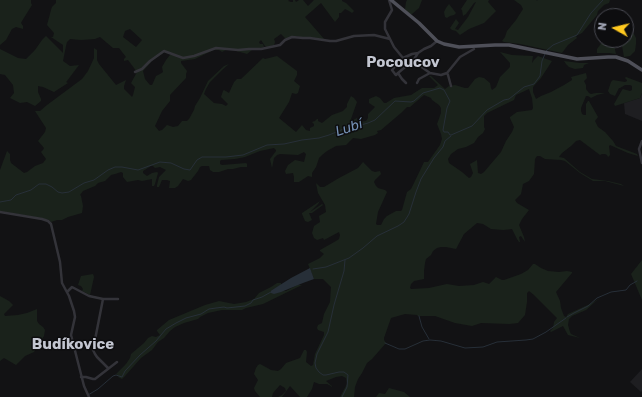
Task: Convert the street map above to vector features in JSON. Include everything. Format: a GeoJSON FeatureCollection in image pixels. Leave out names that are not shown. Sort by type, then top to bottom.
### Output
{"type":"FeatureCollection","features":[{"type":"Feature","properties":{"kind":"main road"},"geometry":{"type":"LineString","coordinates":[[390,0],[415,20],[437,41],[444,44],[456,47],[504,45],[517,46],[577,59],[608,57],[616,58],[628,61],[642,70]]}},
{"type":"Feature","properties":{"kind":"street"},"geometry":{"type":"LineString","coordinates":[[390,0],[392,10],[385,22],[385,26],[390,39],[406,61],[412,61],[430,73],[447,73],[460,57],[474,49]]}},
{"type":"Feature","properties":{"kind":"street"},"geometry":{"type":"LineString","coordinates":[[135,72],[142,70],[150,61],[164,51],[183,58],[194,56],[216,48],[238,50],[261,49],[280,45],[285,40],[292,37],[336,41],[354,36],[374,35],[390,39]]}},
{"type":"Feature","properties":{"kind":"street"},"geometry":{"type":"LineString","coordinates":[[418,53],[403,58],[392,70],[395,74],[396,75],[410,64],[418,53],[437,41]]}},
{"type":"Feature","properties":{"kind":"street"},"geometry":{"type":"LineString","coordinates":[[398,73],[406,83]]}},
{"type":"Feature","properties":{"kind":"street"},"geometry":{"type":"LineString","coordinates":[[416,82],[430,73]]}},
{"type":"Feature","properties":{"kind":"street"},"geometry":{"type":"LineString","coordinates":[[447,73],[451,86]]}},
{"type":"Feature","properties":{"kind":"street"},"geometry":{"type":"LineString","coordinates":[[642,141],[640,149],[642,163]]}},
{"type":"Feature","properties":{"kind":"street"},"geometry":{"type":"LineString","coordinates":[[0,212],[42,219],[51,224],[60,262],[62,283],[74,311],[75,317],[71,335],[81,377],[88,396]]}},
{"type":"Feature","properties":{"kind":"street"},"geometry":{"type":"LineString","coordinates":[[67,292],[72,287],[89,296],[103,299],[118,299]]}},
{"type":"Feature","properties":{"kind":"street"},"geometry":{"type":"LineString","coordinates":[[103,299],[93,350],[97,357],[108,368]]}},
{"type":"Feature","properties":{"kind":"street"},"geometry":{"type":"LineString","coordinates":[[81,377],[95,379],[117,362]]}},
{"type":"Feature","properties":{"kind":"shaded area"},"geometry":{"type":"Polygon","coordinates":[[[0,0],[31,0],[32,5],[21,23],[23,29],[16,27],[12,29],[6,40],[0,45],[0,0]]]}},
{"type":"Feature","properties":{"kind":"shaded area"},"geometry":{"type":"Polygon","coordinates":[[[56,0],[289,0],[288,1],[293,2],[293,0],[295,0],[296,2],[303,0],[308,6],[314,0],[342,0],[354,11],[352,13],[345,9],[339,13],[339,17],[335,22],[321,3],[305,17],[325,40],[296,36],[286,39],[281,34],[274,39],[274,45],[267,47],[261,40],[259,42],[260,44],[263,44],[264,47],[252,50],[247,54],[233,50],[226,50],[222,52],[219,50],[214,50],[195,59],[181,61],[187,71],[186,78],[170,95],[170,101],[162,111],[155,126],[159,131],[167,125],[173,127],[178,126],[182,121],[187,121],[189,119],[208,81],[224,66],[229,64],[210,82],[204,94],[214,103],[226,106],[228,104],[221,97],[224,90],[229,93],[234,82],[237,79],[241,79],[263,58],[265,59],[277,56],[297,71],[294,81],[300,86],[298,93],[292,93],[289,102],[279,118],[296,132],[302,125],[306,130],[310,131],[310,128],[314,126],[312,122],[318,119],[318,121],[322,123],[332,115],[343,111],[347,107],[351,96],[357,102],[351,119],[353,120],[357,118],[359,122],[366,121],[368,114],[375,107],[369,103],[369,99],[376,96],[386,103],[394,98],[411,95],[422,88],[434,88],[438,85],[429,76],[431,76],[445,89],[449,86],[455,85],[468,88],[475,79],[479,77],[484,78],[490,83],[492,90],[496,87],[500,77],[510,67],[510,63],[500,52],[512,55],[533,56],[532,63],[538,56],[552,61],[533,87],[533,92],[536,99],[572,80],[571,77],[586,73],[587,78],[584,81],[586,89],[589,93],[605,93],[591,98],[586,96],[581,108],[582,114],[586,115],[586,104],[589,101],[598,117],[595,121],[598,127],[605,132],[616,146],[637,154],[638,156],[610,145],[610,155],[608,157],[605,154],[600,155],[580,140],[576,141],[559,157],[564,158],[580,172],[592,179],[608,181],[624,186],[605,181],[593,181],[580,173],[565,161],[545,159],[537,156],[535,159],[534,174],[529,181],[523,184],[521,194],[515,200],[517,203],[529,210],[519,225],[525,242],[521,236],[519,237],[519,242],[512,229],[491,229],[483,224],[477,223],[464,234],[456,249],[441,247],[433,251],[426,259],[424,279],[414,281],[410,288],[429,288],[447,284],[459,286],[474,285],[483,282],[489,284],[496,277],[504,280],[521,274],[528,270],[533,264],[548,271],[572,272],[556,292],[564,316],[566,317],[568,314],[601,298],[586,310],[572,316],[569,319],[568,325],[571,334],[580,338],[568,335],[563,326],[551,332],[550,331],[553,328],[554,322],[557,318],[529,291],[527,293],[525,315],[518,323],[481,323],[472,326],[455,323],[435,316],[405,314],[391,318],[384,338],[386,343],[367,363],[358,379],[354,397],[340,397],[347,384],[346,378],[342,376],[326,381],[333,387],[327,384],[319,384],[314,382],[307,397],[300,397],[290,386],[282,397],[278,397],[286,391],[285,388],[280,385],[273,393],[272,397],[260,397],[254,388],[258,380],[254,374],[258,365],[260,364],[271,370],[278,371],[286,363],[300,358],[304,350],[306,350],[306,362],[311,366],[313,365],[315,354],[324,335],[324,332],[318,330],[317,328],[318,325],[322,323],[324,314],[330,302],[331,287],[323,279],[314,279],[308,264],[320,258],[324,254],[320,250],[339,239],[340,235],[339,232],[324,240],[323,238],[317,240],[314,238],[312,233],[314,226],[320,222],[319,216],[326,212],[325,205],[318,193],[316,183],[320,187],[324,187],[358,168],[363,162],[372,171],[380,171],[381,174],[374,182],[378,188],[387,192],[378,212],[376,224],[381,225],[387,216],[396,211],[402,210],[407,192],[411,189],[424,162],[428,162],[440,145],[442,139],[437,124],[441,113],[441,108],[431,98],[424,95],[410,107],[407,107],[381,130],[377,131],[378,133],[375,135],[361,139],[353,138],[346,145],[336,146],[327,151],[319,158],[312,173],[312,177],[308,176],[299,182],[294,182],[293,173],[286,174],[285,171],[288,165],[295,160],[304,162],[306,154],[304,152],[298,155],[277,155],[274,158],[272,168],[270,159],[276,151],[274,148],[260,151],[245,157],[220,161],[220,164],[222,165],[246,163],[247,167],[213,172],[210,170],[209,166],[202,166],[191,180],[188,181],[183,179],[175,188],[169,188],[170,181],[167,180],[162,180],[159,187],[157,187],[159,177],[166,170],[160,167],[155,168],[151,166],[143,171],[143,173],[147,176],[152,173],[158,173],[154,186],[152,186],[152,179],[127,182],[123,177],[123,173],[121,172],[111,175],[105,181],[83,191],[80,195],[83,206],[82,213],[62,220],[51,222],[41,218],[0,211],[0,170],[7,151],[10,154],[11,163],[24,173],[43,163],[46,159],[41,152],[44,148],[38,141],[45,132],[46,128],[35,111],[40,111],[82,79],[88,71],[94,58],[94,48],[97,50],[97,60],[99,64],[116,85],[126,80],[124,89],[132,97],[133,95],[135,87],[131,83],[137,72],[128,60],[124,61],[126,57],[119,48],[113,48],[100,37],[81,40],[70,39],[67,42],[63,61],[70,66],[79,65],[66,82],[68,83],[54,92],[38,86],[41,101],[35,106],[27,102],[20,103],[10,98],[14,93],[13,85],[5,75],[0,74],[0,49],[18,58],[26,59],[46,36],[63,53],[63,45],[51,37],[53,37],[54,33],[47,25],[52,7],[56,3],[56,0]],[[130,29],[125,31],[123,37],[136,47],[142,40],[130,29]],[[163,50],[165,52],[153,60],[143,71],[145,79],[150,85],[152,85],[156,76],[163,72],[162,67],[170,55],[173,54],[163,50]],[[529,89],[516,95],[514,100],[487,113],[484,116],[485,129],[483,133],[474,143],[458,149],[451,154],[448,159],[449,163],[469,178],[473,173],[470,164],[477,160],[478,173],[481,174],[484,172],[501,152],[512,132],[514,127],[510,117],[517,112],[532,110],[533,108],[529,89]]]}},
{"type":"Feature","properties":{"kind":"shaded area"},"geometry":{"type":"Polygon","coordinates":[[[407,0],[422,0],[419,8],[410,14],[405,9],[407,0]]]}},
{"type":"Feature","properties":{"kind":"shaded area"},"geometry":{"type":"Polygon","coordinates":[[[467,0],[489,0],[488,2],[496,11],[484,23],[469,29],[460,35],[450,28],[456,19],[459,23],[455,29],[458,30],[468,17],[476,2],[463,16],[461,9],[467,0]]]}},
{"type":"Feature","properties":{"kind":"shaded area"},"geometry":{"type":"Polygon","coordinates":[[[514,0],[610,0],[609,3],[601,8],[594,8],[594,19],[582,33],[576,36],[577,38],[568,45],[562,53],[502,41],[507,31],[523,9],[521,5],[514,0]]]}},
{"type":"Feature","properties":{"kind":"shaded area"},"geometry":{"type":"Polygon","coordinates":[[[449,4],[456,13],[447,18],[445,17],[444,12],[449,4]]]}},
{"type":"Feature","properties":{"kind":"shaded area"},"geometry":{"type":"Polygon","coordinates":[[[634,34],[636,38],[635,51],[630,56],[624,57],[622,48],[634,48],[634,34]]]}},
{"type":"Feature","properties":{"kind":"shaded area"},"geometry":{"type":"Polygon","coordinates":[[[615,48],[616,54],[597,53],[597,49],[615,48]]]}},
{"type":"Feature","properties":{"kind":"shaded area"},"geometry":{"type":"Polygon","coordinates":[[[564,61],[589,63],[584,65],[583,68],[575,69],[569,67],[564,61]]]}},
{"type":"Feature","properties":{"kind":"shaded area"},"geometry":{"type":"Polygon","coordinates":[[[626,77],[642,83],[642,93],[640,98],[615,106],[614,104],[622,90],[630,91],[632,90],[632,86],[625,85],[619,88],[615,96],[610,94],[608,91],[611,82],[613,80],[625,82],[627,81],[625,78],[626,77]]]}},
{"type":"Feature","properties":{"kind":"shaded area"},"geometry":{"type":"Polygon","coordinates":[[[642,93],[642,121],[625,114],[624,103],[640,98],[642,93]]]}},
{"type":"Feature","properties":{"kind":"shaded area"},"geometry":{"type":"Polygon","coordinates":[[[320,201],[310,212],[322,204],[323,205],[312,213],[309,213],[312,220],[308,222],[305,221],[302,213],[320,201]]]}},
{"type":"Feature","properties":{"kind":"shaded area"},"geometry":{"type":"Polygon","coordinates":[[[642,260],[642,300],[631,274],[642,260]]]}},
{"type":"Feature","properties":{"kind":"shaded area"},"geometry":{"type":"Polygon","coordinates":[[[310,268],[314,279],[281,292],[274,294],[271,293],[272,290],[310,268]]]}},
{"type":"Feature","properties":{"kind":"shaded area"},"geometry":{"type":"Polygon","coordinates":[[[93,274],[94,277],[90,295],[82,291],[83,289],[81,286],[78,285],[81,276],[93,274]]]}},
{"type":"Feature","properties":{"kind":"shaded area"},"geometry":{"type":"Polygon","coordinates":[[[277,283],[281,283],[281,285],[272,290],[286,291],[297,285],[302,285],[263,304],[242,310],[222,310],[208,313],[198,319],[175,327],[158,342],[152,350],[141,358],[122,379],[116,374],[126,364],[131,354],[148,338],[160,335],[157,330],[169,320],[205,305],[219,301],[234,304],[246,302],[254,299],[259,293],[277,283]]]}},
{"type":"Feature","properties":{"kind":"shaded area"},"geometry":{"type":"Polygon","coordinates":[[[0,296],[13,305],[4,314],[5,316],[18,315],[37,309],[37,321],[45,330],[44,336],[34,352],[25,356],[16,365],[4,358],[0,361],[0,296]]]}},
{"type":"Feature","properties":{"kind":"shaded area"},"geometry":{"type":"Polygon","coordinates":[[[642,369],[642,391],[641,392],[630,382],[642,369]]]}},
{"type":"Feature","properties":{"kind":"shaded area"},"geometry":{"type":"Polygon","coordinates":[[[389,388],[404,392],[410,397],[376,397],[379,393],[385,394],[389,388]]]}},
{"type":"Feature","properties":{"kind":"waterway","name":"Lubí"},"geometry":{"type":"LineString","coordinates":[[546,51],[553,45],[577,35],[591,13],[603,0]]}},
{"type":"Feature","properties":{"kind":"waterway","name":"Lubí"},"geometry":{"type":"LineString","coordinates":[[0,202],[11,200],[16,195],[31,190],[39,184],[46,184],[58,192],[69,192],[84,183],[94,180],[115,167],[138,170],[160,162],[171,163],[190,170],[197,160],[202,157],[243,155],[267,145],[284,144],[319,138],[351,126],[361,125],[375,120],[395,101],[411,102],[423,93],[440,88],[444,90],[450,101],[447,108],[443,130],[451,135],[472,126],[487,110],[504,100],[509,99],[524,87],[534,84],[540,76],[542,61],[545,54]]}},
{"type":"Feature","properties":{"kind":"waterway"},"geometry":{"type":"LineString","coordinates":[[313,269],[326,267],[349,258],[377,236],[404,222],[409,214],[421,179],[443,147],[445,141],[451,136]]}},
{"type":"Feature","properties":{"kind":"waterway"},"geometry":{"type":"LineString","coordinates":[[342,397],[347,387],[348,375],[344,372],[323,375],[316,368],[315,363],[317,354],[328,332],[344,271],[345,260]]}},
{"type":"Feature","properties":{"kind":"waterway"},"geometry":{"type":"LineString","coordinates":[[567,317],[588,306],[597,298],[611,292],[626,290],[630,285],[637,281]]}},
{"type":"Feature","properties":{"kind":"waterway"},"geometry":{"type":"LineString","coordinates":[[88,395],[98,389],[113,376],[116,375],[122,377],[125,371],[140,355],[156,341],[166,329],[176,323],[186,318],[201,314],[209,309],[245,306],[253,300],[271,292]]}},
{"type":"Feature","properties":{"kind":"waterway"},"geometry":{"type":"LineString","coordinates":[[419,316],[422,327],[429,339]]}},
{"type":"Feature","properties":{"kind":"waterway"},"geometry":{"type":"LineString","coordinates":[[385,343],[399,349],[405,349],[423,341],[430,340],[441,341],[465,348],[483,347],[497,342],[533,339],[566,318]]}},
{"type":"Feature","properties":{"kind":"district","name":"Pocoucov"},"geometry":{"type":"Point","coordinates":[403,63]}},
{"type":"Feature","properties":{"kind":"district","name":"Budíkovice"},"geometry":{"type":"Point","coordinates":[73,345]}}]}
